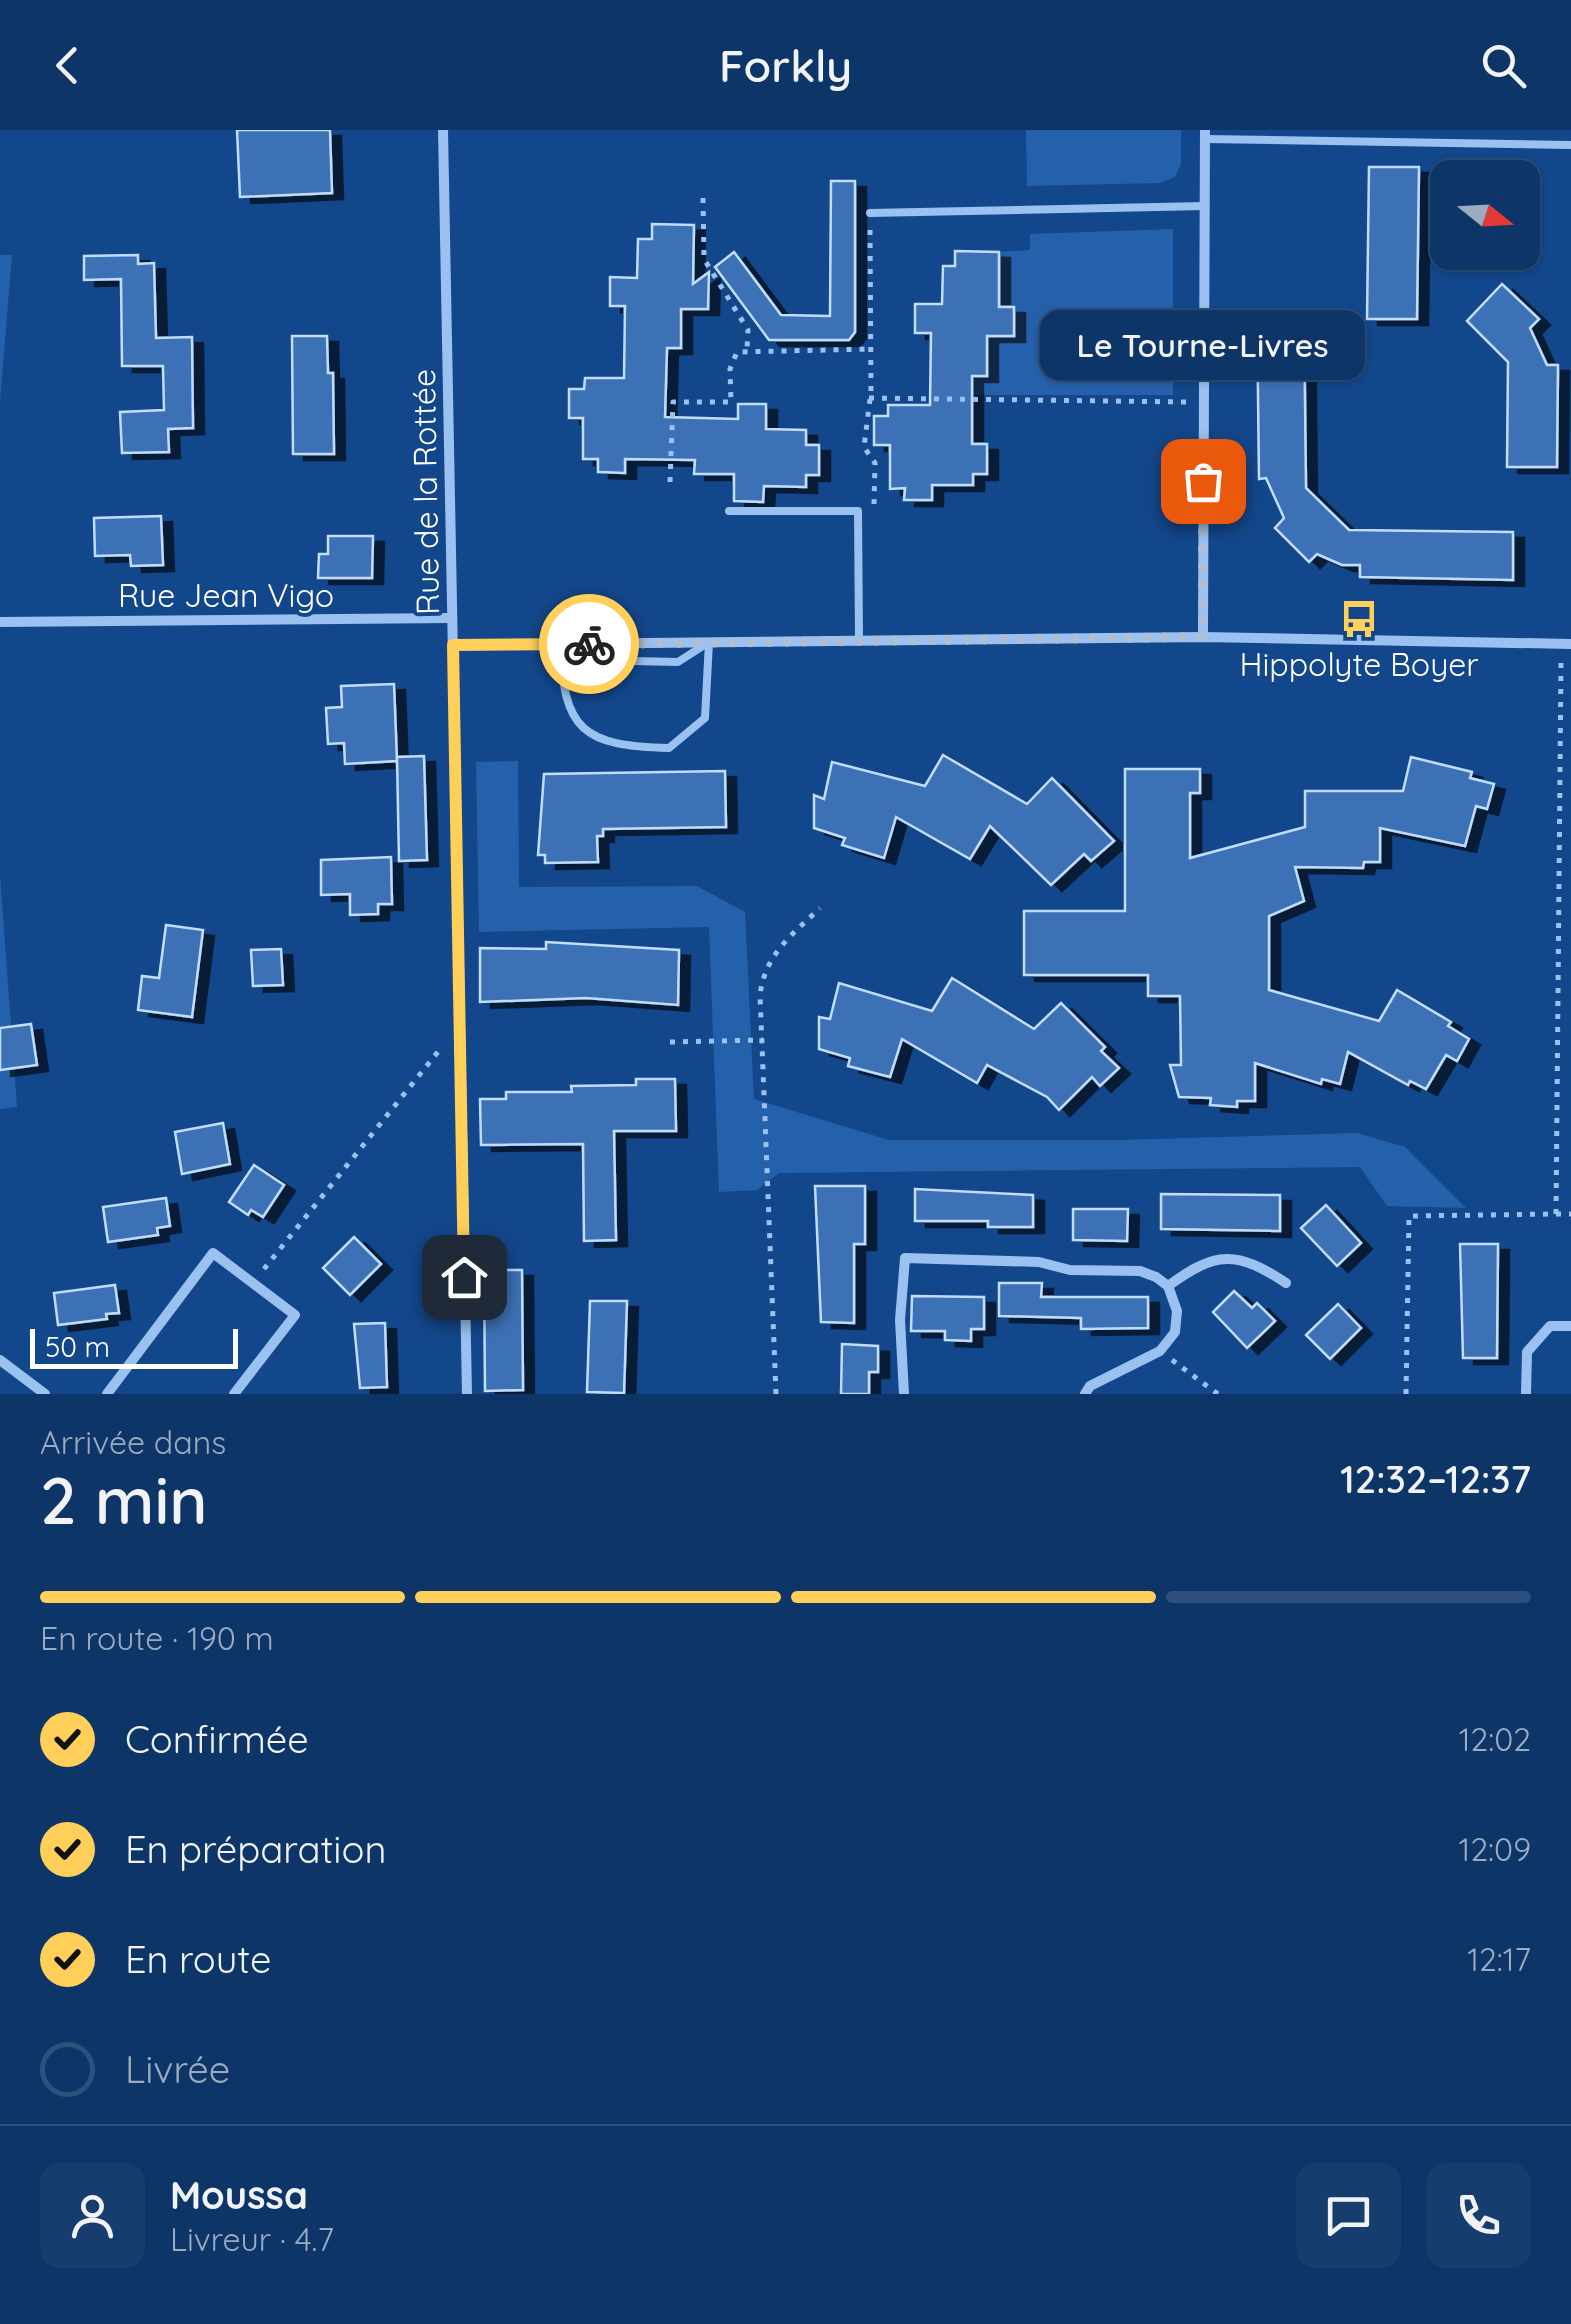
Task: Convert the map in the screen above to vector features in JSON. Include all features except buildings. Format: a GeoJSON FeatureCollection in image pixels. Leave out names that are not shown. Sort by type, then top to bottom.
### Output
{"type":"FeatureCollection","features":[{"type":"Feature","properties":{"kind":"street","name":"Rue de la Rottée"},"geometry":{"type":"LineString","coordinates":[[443,130],[467,1394]]}},
{"type":"Feature","properties":{"kind":"street"},"geometry":{"type":"LineString","coordinates":[[1203,637],[1206,135]]}},
{"type":"Feature","properties":{"kind":"street","name":"Rue Jean Vigo"},"geometry":{"type":"LineString","coordinates":[[0,622],[452,618]]}},
{"type":"Feature","properties":{"kind":"street"},"geometry":{"type":"LineString","coordinates":[[453,645],[1203,637],[1566,644]]}},
{"type":"Feature","properties":{"kind":"street"},"geometry":{"type":"LineString","coordinates":[[107,1394],[213,1253],[295,1314],[234,1394]]}},
{"type":"Feature","properties":{"kind":"street"},"geometry":{"type":"LineString","coordinates":[[904,1394],[900,1320],[904,1258],[978,1258],[1039,1262],[1070,1270],[1140,1271],[1168,1286],[1177,1311],[1175,1332],[1160,1350],[1090,1386],[1085,1394]]}},
{"type":"Feature","properties":{"kind":"street"},"geometry":{"type":"LineString","coordinates":[[1168,1286],[1203,1260],[1252,1260],[1286,1283]]}},
{"type":"Feature","properties":{"kind":"street"},"geometry":{"type":"LineString","coordinates":[[1526,1394],[1526,1352],[1550,1326],[1571,1326]]}},
{"type":"Feature","properties":{"kind":"street"},"geometry":{"type":"LineString","coordinates":[[0,1360],[45,1394]]}},
{"type":"Feature","properties":{"kind":"lane"},"geometry":{"type":"LineString","coordinates":[[1206,135],[1571,146]]}},
{"type":"Feature","properties":{"kind":"lane"},"geometry":{"type":"LineString","coordinates":[[870,213],[1205,206]]}},
{"type":"Feature","properties":{"kind":"lane"},"geometry":{"type":"LineString","coordinates":[[729,512],[858,510],[859,640]]}},
{"type":"Feature","properties":{"kind":"lane"},"geometry":{"type":"LineString","coordinates":[[560,644],[563,693],[573,721],[591,738],[622,747],[669,748],[705,718],[708,642]]}},
{"type":"Feature","properties":{"kind":"lane"},"geometry":{"type":"LineString","coordinates":[[560,644],[586,660],[678,662],[708,642]]}},
{"type":"Feature","properties":{"kind":"path"},"geometry":{"type":"LineString","coordinates":[[703,198],[704,259],[748,330],[747,350]]}},
{"type":"Feature","properties":{"kind":"path"},"geometry":{"type":"LineString","coordinates":[[858,510],[874,506],[875,463],[864,447],[870,398],[870,213]]}},
{"type":"Feature","properties":{"kind":"path"},"geometry":{"type":"LineString","coordinates":[[670,482],[673,402],[731,402],[732,359],[747,350],[871,349]]}},
{"type":"Feature","properties":{"kind":"path"},"geometry":{"type":"LineString","coordinates":[[870,398],[1180,400],[1204,406]]}},
{"type":"Feature","properties":{"kind":"path"},"geometry":{"type":"LineString","coordinates":[[1556,1214],[1566,644]]}},
{"type":"Feature","properties":{"kind":"path"},"geometry":{"type":"LineString","coordinates":[[776,1394],[763,971],[774,952],[820,908]]}},
{"type":"Feature","properties":{"kind":"path"},"geometry":{"type":"LineString","coordinates":[[670,1042],[763,1040]]}},
{"type":"Feature","properties":{"kind":"path"},"geometry":{"type":"LineString","coordinates":[[253,1283],[438,1049],[458,1043]]}},
{"type":"Feature","properties":{"kind":"path"},"geometry":{"type":"LineString","coordinates":[[1406,1394],[1409,1216],[1571,1214]]}},
{"type":"Feature","properties":{"kind":"path"},"geometry":{"type":"LineString","coordinates":[[1160,1350],[1218,1394]]}},
{"type":"Feature","properties":{"kind":"shaded area"},"geometry":{"type":"Polygon","coordinates":[[[1026,130],[1181,130],[1181,164],[1175,177],[1160,183],[1027,186],[1026,130]]]}},
{"type":"Feature","properties":{"kind":"shaded area"},"geometry":{"type":"Polygon","coordinates":[[[1173,229],[1173,395],[960,395],[972,389],[972,376],[986,376],[987,336],[1014,335],[1014,307],[999,307],[999,252],[1030,250],[1030,234],[1173,229]]]}},
{"type":"Feature","properties":{"kind":"shaded area"},"geometry":{"type":"Polygon","coordinates":[[[0,255],[12,255],[0,402],[0,255]]]}},
{"type":"Feature","properties":{"kind":"shaded area"},"geometry":{"type":"Polygon","coordinates":[[[518,761],[519,887],[697,886],[745,912],[754,1099],[889,1140],[1121,1140],[1357,1133],[1405,1147],[1466,1208],[1387,1206],[1360,1167],[779,1173],[757,1190],[719,1192],[709,927],[479,932],[476,762],[518,761]]]}},
{"type":"Feature","properties":{"kind":"shaded area"},"geometry":{"type":"Polygon","coordinates":[[[0,875],[17,1107],[0,1109],[0,875]]]}},
{"type":"Feature","properties":{"kind":"way so far"},"geometry":{"type":"LineString","coordinates":[[589,644],[1203,637],[1203,481]]}},
{"type":"Feature","properties":{"kind":"place","name":"Le Tourne-Livres"},"geometry":{"type":"Point","coordinates":[1203,481]}},
{"type":"Feature","properties":{"kind":"place","name":"Hippolyte Boyer"},"geometry":{"type":"Point","coordinates":[1359,619]}},
{"type":"Feature","properties":{"kind":"route"},"geometry":{"type":"LineString","coordinates":[[464,1277],[453,645],[589,644]]}}]}
